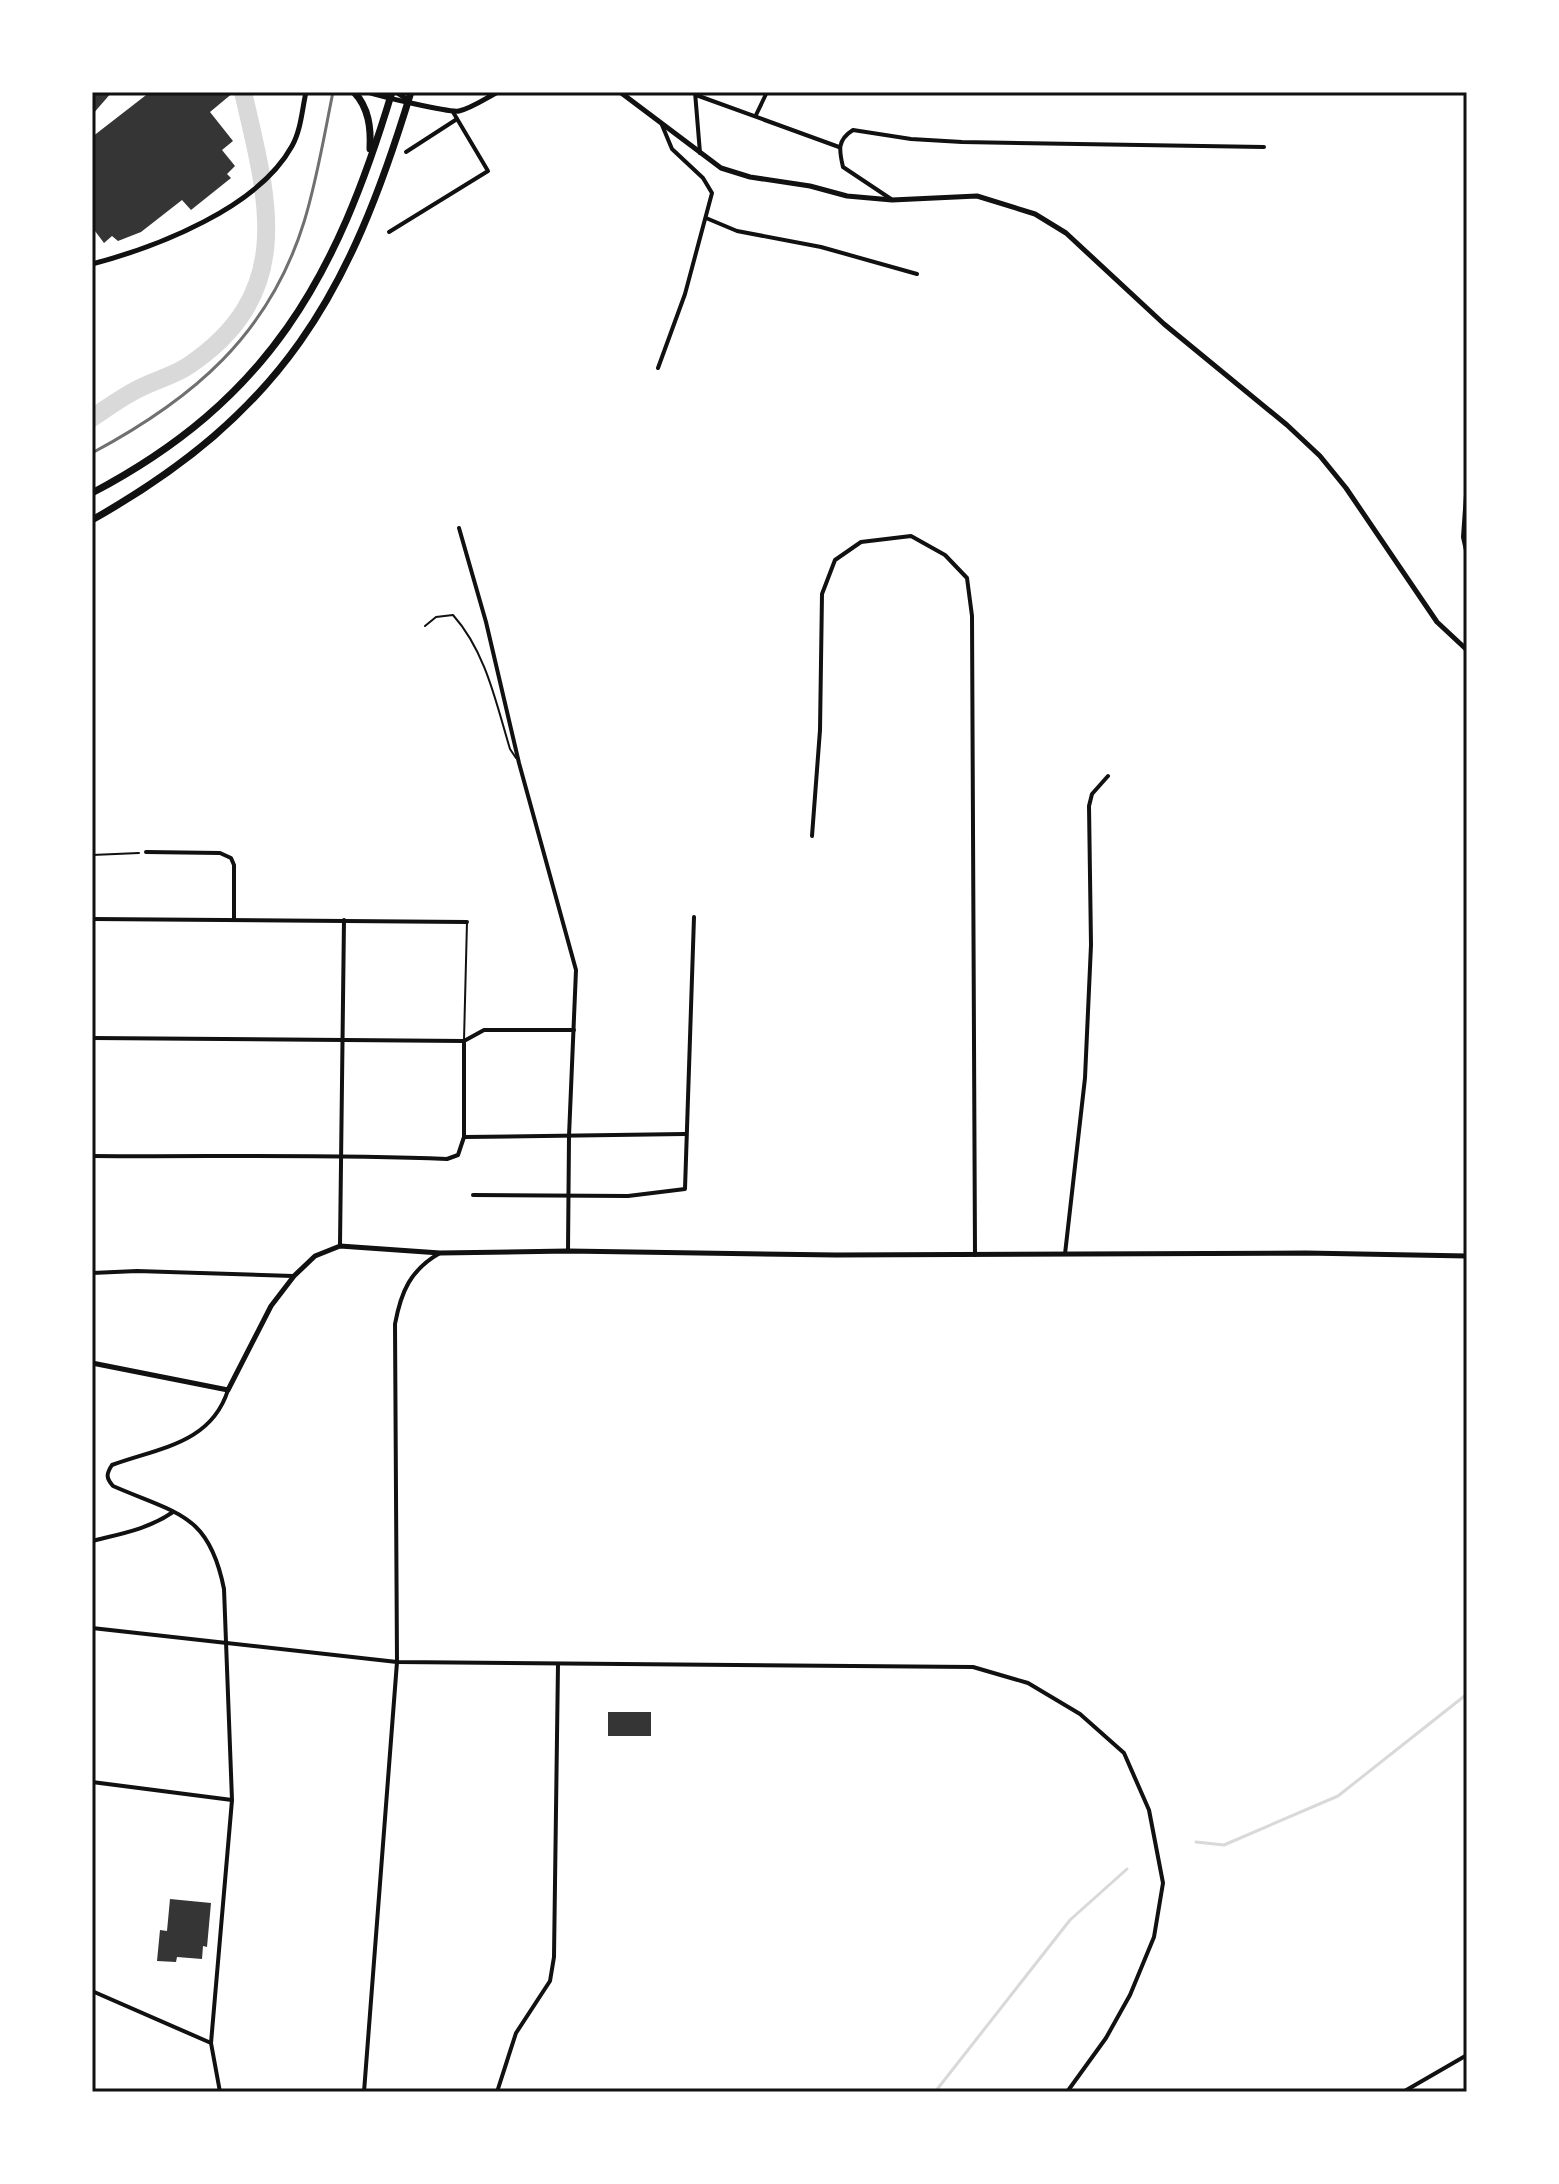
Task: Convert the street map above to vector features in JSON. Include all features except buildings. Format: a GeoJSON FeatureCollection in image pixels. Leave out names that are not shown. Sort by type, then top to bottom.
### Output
{"type":"FeatureCollection","features":[{"type":"Feature","properties":{"kind":"highway"},"geometry":{"type":"LineString","coordinates":[[354,92],[364,104],[368,117],[368,164]]}},
{"type":"Feature","properties":{"kind":"highway"},"geometry":{"type":"LineString","coordinates":[[92,493],[137,468],[182,437],[227,399],[268,354],[322,274],[342,230],[393,94]]}},
{"type":"Feature","properties":{"kind":"highway"},"geometry":{"type":"LineString","coordinates":[[92,520],[209,441],[257,396],[298,347],[327,303],[356,246],[410,96]]}},
{"type":"Feature","properties":{"kind":"street"},"geometry":{"type":"LineString","coordinates":[[367,92],[410,96],[453,112],[488,171],[389,232]]}},
{"type":"Feature","properties":{"kind":"street"},"geometry":{"type":"LineString","coordinates":[[453,112],[498,92]]}},
{"type":"Feature","properties":{"kind":"street"},"geometry":{"type":"LineString","coordinates":[[620,92],[721,168],[750,177],[810,186],[847,196],[892,200],[977,196],[1035,214],[1066,233],[1164,324],[1320,456],[1346,488],[1430,613],[1467,650]]}},
{"type":"Feature","properties":{"kind":"street"},"geometry":{"type":"LineString","coordinates":[[756,115],[767,92]]}},
{"type":"Feature","properties":{"kind":"street"},"geometry":{"type":"LineString","coordinates":[[92,264],[197,226],[221,214],[246,195],[275,169],[294,144],[307,93]]}},
{"type":"Feature","properties":{"kind":"street"},"geometry":{"type":"LineString","coordinates":[[700,153],[696,93],[839,147]]}},
{"type":"Feature","properties":{"kind":"street"},"geometry":{"type":"LineString","coordinates":[[393,94],[410,96]]}},
{"type":"Feature","properties":{"kind":"street"},"geometry":{"type":"LineString","coordinates":[[406,152],[457,119]]}},
{"type":"Feature","properties":{"kind":"street"},"geometry":{"type":"LineString","coordinates":[[658,368],[685,294],[712,193],[703,178],[672,149],[661,123]]}},
{"type":"Feature","properties":{"kind":"street"},"geometry":{"type":"LineString","coordinates":[[892,200],[843,167],[839,147],[844,136],[853,130],[911,139],[962,142],[1264,147]]}},
{"type":"Feature","properties":{"kind":"street"},"geometry":{"type":"LineString","coordinates":[[706,218],[737,231],[821,247],[917,274]]}},
{"type":"Feature","properties":{"kind":"street"},"geometry":{"type":"LineString","coordinates":[[1467,481],[1463,537],[1467,555]]}},
{"type":"Feature","properties":{"kind":"street"},"geometry":{"type":"LineString","coordinates":[[459,528],[576,970],[568,1251]]}},
{"type":"Feature","properties":{"kind":"street"},"geometry":{"type":"LineString","coordinates":[[812,836],[820,730],[822,594],[835,560],[861,542],[911,536],[945,555],[967,578],[972,616],[975,1255]]}},
{"type":"Feature","properties":{"kind":"street"},"geometry":{"type":"LineString","coordinates":[[1065,1254],[1085,1078],[1091,945],[1089,806],[1092,794],[1108,776]]}},
{"type":"Feature","properties":{"kind":"street"},"geometry":{"type":"LineString","coordinates":[[146,852],[220,853],[231,858],[234,865],[234,920]]}},
{"type":"Feature","properties":{"kind":"street"},"geometry":{"type":"LineString","coordinates":[[473,1195],[628,1196],[685,1189],[694,917]]}},
{"type":"Feature","properties":{"kind":"street"},"geometry":{"type":"LineString","coordinates":[[92,919],[467,922]]}},
{"type":"Feature","properties":{"kind":"street"},"geometry":{"type":"LineString","coordinates":[[340,1246],[344,920]]}},
{"type":"Feature","properties":{"kind":"street"},"geometry":{"type":"LineString","coordinates":[[92,1038],[464,1041],[484,1030],[574,1030]]}},
{"type":"Feature","properties":{"kind":"street"},"geometry":{"type":"LineString","coordinates":[[92,1156],[262,1158],[340,1154],[447,1159],[458,1155],[464,1137],[464,1041]]}},
{"type":"Feature","properties":{"kind":"street"},"geometry":{"type":"LineString","coordinates":[[464,1137],[686,1134]]}},
{"type":"Feature","properties":{"kind":"street"},"geometry":{"type":"LineString","coordinates":[[220,2092],[211,2043],[232,1800],[224,1589],[218,1560],[207,1537],[192,1522],[113,1486],[107,1473],[112,1465],[162,1450],[209,1424],[222,1408],[265,1316],[294,1276],[315,1256],[340,1246],[440,1253],[1306,1253],[1467,1256]]}},
{"type":"Feature","properties":{"kind":"street"},"geometry":{"type":"LineString","coordinates":[[364,2092],[397,1662],[395,1324],[400,1297],[411,1275],[424,1262],[440,1253]]}},
{"type":"Feature","properties":{"kind":"street"},"geometry":{"type":"LineString","coordinates":[[92,1273],[137,1271],[294,1276]]}},
{"type":"Feature","properties":{"kind":"street"},"geometry":{"type":"LineString","coordinates":[[92,1363],[228,1390]]}},
{"type":"Feature","properties":{"kind":"street"},"geometry":{"type":"LineString","coordinates":[[92,1541],[131,1532],[173,1512]]}},
{"type":"Feature","properties":{"kind":"street"},"geometry":{"type":"LineString","coordinates":[[92,1628],[397,1662],[973,1667],[1028,1683],[1080,1714],[1124,1753],[1149,1810],[1163,1883],[1154,1937],[1130,1995],[1106,2038],[1067,2092]]}},
{"type":"Feature","properties":{"kind":"street"},"geometry":{"type":"LineString","coordinates":[[497,2092],[516,2033],[550,1981],[554,1957],[558,1664]]}},
{"type":"Feature","properties":{"kind":"street"},"geometry":{"type":"LineString","coordinates":[[92,1782],[232,1800]]}},
{"type":"Feature","properties":{"kind":"street"},"geometry":{"type":"LineString","coordinates":[[92,1991],[211,2043]]}},
{"type":"Feature","properties":{"kind":"street"},"geometry":{"type":"LineString","coordinates":[[1403,2092],[1467,2055]]}},
{"type":"Feature","properties":{"kind":"lane"},"geometry":{"type":"LineString","coordinates":[[425,626],[436,617],[453,615],[468,632],[489,679],[510,749],[519,763]]}},
{"type":"Feature","properties":{"kind":"lane"},"geometry":{"type":"LineString","coordinates":[[464,1041],[467,922]]}},
{"type":"Feature","properties":{"kind":"path"},"geometry":{"type":"LineString","coordinates":[[92,855],[146,852]]}},
{"type":"Feature","properties":{"kind":"waterway"},"geometry":{"type":"LineString","coordinates":[[92,418],[132,392],[188,366],[223,338],[246,308],[260,276],[266,242],[260,170],[243,92]]}},
{"type":"Feature","properties":{"kind":"waterway"},"geometry":{"type":"LineString","coordinates":[[1196,1842],[1224,1845],[1338,1796],[1467,1694]]}},
{"type":"Feature","properties":{"kind":"waterway"},"geometry":{"type":"LineString","coordinates":[[935,2092],[1070,1920],[1127,1869]]}},
{"type":"Feature","properties":{"kind":"railway"},"geometry":{"type":"LineString","coordinates":[[92,453],[163,410],[194,386],[223,360],[248,331],[289,262],[304,222],[333,92]]}}]}
